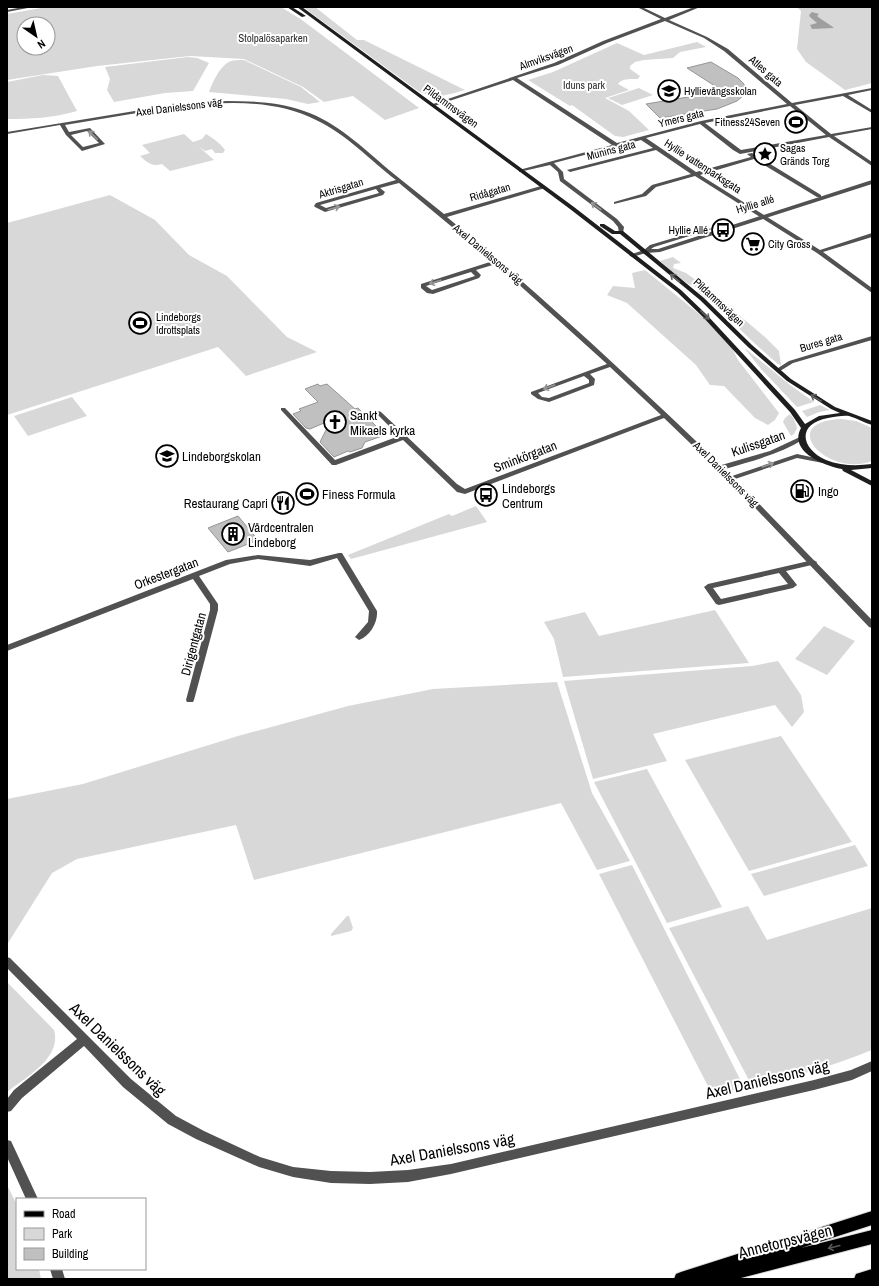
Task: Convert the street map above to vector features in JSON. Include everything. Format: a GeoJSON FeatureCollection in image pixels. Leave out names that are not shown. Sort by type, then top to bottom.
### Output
{"type":"FeatureCollection","features":[{"type":"Feature","properties":{"kind":"main road","name":"Pildammsvägen"},"geometry":{"type":"LineString","coordinates":[[289,7],[357,50]]}},
{"type":"Feature","properties":{"kind":"main road","name":"Pildammsvägen"},"geometry":{"type":"LineString","coordinates":[[299,7],[572,208],[679,291],[705,316],[793,411],[804,428],[808,423],[831,415],[851,416],[870,421]]}},
{"type":"Feature","properties":{"kind":"main road","name":"Pildammsvägen"},"geometry":{"type":"LineString","coordinates":[[572,208],[614,233],[621,232],[646,251],[666,271],[711,308],[750,346],[778,370],[809,394],[851,416]]}},
{"type":"Feature","properties":{"kind":"main road"},"geometry":{"type":"LineString","coordinates":[[804,428],[802,438],[805,446],[812,454],[823,461],[838,466],[872,484]]}},
{"type":"Feature","properties":{"kind":"main road"},"geometry":{"type":"LineString","coordinates":[[838,466],[851,468],[872,466]]}},
{"type":"Feature","properties":{"kind":"main road"},"geometry":{"type":"LineString","coordinates":[[681,1279],[872,1218]]}},
{"type":"Feature","properties":{"kind":"main road","name":"Annetorpsvägen"},"geometry":{"type":"LineString","coordinates":[[708,1279],[872,1237]]}},
{"type":"Feature","properties":{"kind":"main road"},"geometry":{"type":"LineString","coordinates":[[861,1279],[872,1276]]}},
{"type":"Feature","properties":{"kind":"street"},"geometry":{"type":"LineString","coordinates":[[7,11],[31,7]]}},
{"type":"Feature","properties":{"kind":"street","name":"Atles gata"},"geometry":{"type":"LineString","coordinates":[[639,7],[726,50],[829,135],[872,164]]}},
{"type":"Feature","properties":{"kind":"street","name":"Almviksvägen"},"geometry":{"type":"LineString","coordinates":[[432,105],[556,64],[605,42],[698,7]]}},
{"type":"Feature","properties":{"kind":"street"},"geometry":{"type":"LineString","coordinates":[[513,78],[616,145]]}},
{"type":"Feature","properties":{"kind":"street","name":"Ymers gata"},"geometry":{"type":"LineString","coordinates":[[522,171],[702,122],[792,106],[872,89]]}},
{"type":"Feature","properties":{"kind":"street"},"geometry":{"type":"LineString","coordinates":[[845,95],[872,112]]}},
{"type":"Feature","properties":{"kind":"street","name":"Axel Danielssons väg"},"geometry":{"type":"LineString","coordinates":[[7,133],[198,103],[228,101],[271,105],[302,112],[328,124],[443,216],[545,302],[666,414],[732,478],[814,562],[872,625]]}},
{"type":"Feature","properties":{"kind":"street"},"geometry":{"type":"LineString","coordinates":[[702,122],[740,152],[872,128]]}},
{"type":"Feature","properties":{"kind":"street"},"geometry":{"type":"LineString","coordinates":[[62,124],[68,134],[82,149],[102,144],[88,130],[68,134]]}},
{"type":"Feature","properties":{"kind":"street","name":"Hyllie vattenparksgata"},"geometry":{"type":"LineString","coordinates":[[642,138],[695,174],[819,252],[872,291]]}},
{"type":"Feature","properties":{"kind":"street","name":"Munins gata"},"geometry":{"type":"LineString","coordinates":[[570,170],[657,148]]}},
{"type":"Feature","properties":{"kind":"street"},"geometry":{"type":"LineString","coordinates":[[746,152],[819,196]]}},
{"type":"Feature","properties":{"kind":"street"},"geometry":{"type":"LineString","coordinates":[[616,203],[644,195],[654,186],[755,157]]}},
{"type":"Feature","properties":{"kind":"street"},"geometry":{"type":"LineString","coordinates":[[551,163],[560,172],[562,180],[615,220],[621,228],[621,232]]}},
{"type":"Feature","properties":{"kind":"street","name":"Hyllie allé"},"geometry":{"type":"LineString","coordinates":[[632,255],[646,251],[658,251],[761,215],[872,179]]}},
{"type":"Feature","properties":{"kind":"street","name":"Aktrisgatan"},"geometry":{"type":"LineString","coordinates":[[376,187],[382,192],[381,194],[325,210],[317,206],[318,204],[376,187],[399,181]]}},
{"type":"Feature","properties":{"kind":"street","name":"Hyllie allé"},"geometry":{"type":"LineString","coordinates":[[761,215],[872,182]]}},
{"type":"Feature","properties":{"kind":"street","name":"Ridågatan"},"geometry":{"type":"LineString","coordinates":[[443,216],[543,188]]}},
{"type":"Feature","properties":{"kind":"street"},"geometry":{"type":"LineString","coordinates":[[819,252],[872,235]]}},
{"type":"Feature","properties":{"kind":"street"},"geometry":{"type":"LineString","coordinates":[[472,270],[478,275],[477,277],[433,292],[429,292],[423,287],[423,285],[498,262]]}},
{"type":"Feature","properties":{"kind":"street","name":"Bures gata"},"geometry":{"type":"LineString","coordinates":[[778,370],[791,362],[872,338]]}},
{"type":"Feature","properties":{"kind":"street"},"geometry":{"type":"LineString","coordinates":[[585,374],[592,379],[592,384],[549,400],[540,398],[533,392],[612,364]]}},
{"type":"Feature","properties":{"kind":"street"},"geometry":{"type":"LineString","coordinates":[[283,409],[334,463],[405,439],[379,413]]}},
{"type":"Feature","properties":{"kind":"street","name":"Sminkörgatan"},"geometry":{"type":"LineString","coordinates":[[405,439],[455,486],[466,492],[666,414]]}},
{"type":"Feature","properties":{"kind":"street","name":"Kulissgatan"},"geometry":{"type":"LineString","coordinates":[[720,468],[779,450],[802,438]]}},
{"type":"Feature","properties":{"kind":"street","name":"Kulissgatan"},"geometry":{"type":"LineString","coordinates":[[732,478],[797,456],[823,461]]}},
{"type":"Feature","properties":{"kind":"street","name":"Orkestergatan"},"geometry":{"type":"LineString","coordinates":[[7,648],[238,560],[264,557],[293,562],[310,563],[340,555],[373,611],[374,617],[370,628],[359,637]]}},
{"type":"Feature","properties":{"kind":"street"},"geometry":{"type":"LineString","coordinates":[[781,570],[793,585],[719,602],[708,587],[814,562]]}},
{"type":"Feature","properties":{"kind":"street","name":"Dirigentgatan"},"geometry":{"type":"LineString","coordinates":[[190,700],[214,610],[214,604],[194,576]]}},
{"type":"Feature","properties":{"kind":"street","name":"Axel Danielssons väg"},"geometry":{"type":"LineString","coordinates":[[7,961],[127,1083],[172,1120],[200,1135],[259,1162],[293,1172],[331,1177],[370,1178],[408,1176],[451,1169],[814,1085],[852,1074],[872,1066]]}},
{"type":"Feature","properties":{"kind":"street"},"geometry":{"type":"LineString","coordinates":[[7,1106],[18,1094],[84,1040]]}},
{"type":"Feature","properties":{"kind":"street"},"geometry":{"type":"LineString","coordinates":[[7,1145],[32,1198]]}},
{"type":"Feature","properties":{"kind":"green space","name":"Stolpalösaparken"},"geometry":{"type":"Polygon","coordinates":[[[47,7],[281,7],[302,20],[419,108],[385,120],[353,96],[324,102],[303,87],[244,59],[190,56],[97,66],[7,80],[7,14],[47,7]]]}},
{"type":"Feature","properties":{"kind":"green space"},"geometry":{"type":"Polygon","coordinates":[[[303,7],[315,7],[357,40],[364,40],[465,90],[442,96],[425,94],[418,91],[303,7]]]}},
{"type":"Feature","properties":{"kind":"green space"},"geometry":{"type":"Polygon","coordinates":[[[797,7],[872,7],[872,83],[845,90],[806,62],[797,49],[801,11],[797,7]]]}},
{"type":"Feature","properties":{"kind":"green space","name":"Iduns park"},"geometry":{"type":"Polygon","coordinates":[[[697,42],[706,47],[680,52],[673,58],[635,62],[630,66],[630,69],[640,76],[638,79],[624,80],[618,84],[629,90],[605,98],[629,111],[649,130],[623,137],[615,136],[572,105],[570,106],[528,80],[553,72],[617,43],[644,55],[697,42]]]}},
{"type":"Feature","properties":{"kind":"green space"},"geometry":{"type":"Polygon","coordinates":[[[188,57],[197,58],[209,63],[193,91],[165,93],[114,102],[107,90],[110,79],[105,67],[188,57]]]}},
{"type":"Feature","properties":{"kind":"green space"},"geometry":{"type":"Polygon","coordinates":[[[244,60],[301,87],[320,102],[308,104],[286,99],[209,92],[217,74],[223,66],[231,61],[244,60]]]}},
{"type":"Feature","properties":{"kind":"green space"},"geometry":{"type":"Polygon","coordinates":[[[43,75],[58,76],[77,111],[42,118],[7,119],[7,82],[43,75]]]}},
{"type":"Feature","properties":{"kind":"green space"},"geometry":{"type":"Polygon","coordinates":[[[639,88],[653,95],[622,105],[608,98],[639,88]]]}},
{"type":"Feature","properties":{"kind":"green space"},"geometry":{"type":"Polygon","coordinates":[[[184,134],[193,142],[202,139],[206,134],[221,145],[225,150],[223,153],[215,153],[212,149],[205,151],[198,146],[214,160],[170,171],[162,164],[150,164],[140,156],[150,153],[142,145],[184,134]]]}},
{"type":"Feature","properties":{"kind":"green space"},"geometry":{"type":"Polygon","coordinates":[[[110,195],[155,220],[189,255],[227,276],[287,337],[317,352],[246,376],[218,347],[7,415],[7,223],[110,195]]]}},
{"type":"Feature","properties":{"kind":"green space"},"geometry":{"type":"Polygon","coordinates":[[[673,257],[681,263],[674,264],[673,268],[686,273],[704,286],[703,288],[692,286],[660,261],[673,257]]]}},
{"type":"Feature","properties":{"kind":"green space"},"geometry":{"type":"Polygon","coordinates":[[[645,270],[704,318],[730,344],[738,360],[779,413],[775,420],[768,425],[755,418],[724,386],[710,385],[696,365],[627,303],[607,295],[613,286],[635,288],[632,273],[645,270]]]}},
{"type":"Feature","properties":{"kind":"green space"},"geometry":{"type":"Polygon","coordinates":[[[697,291],[713,293],[765,337],[779,351],[781,365],[778,364],[718,308],[697,291]]]}},
{"type":"Feature","properties":{"kind":"green space"},"geometry":{"type":"Polygon","coordinates":[[[745,349],[814,402],[797,407],[761,369],[745,349]]]}},
{"type":"Feature","properties":{"kind":"green space"},"geometry":{"type":"Polygon","coordinates":[[[72,397],[87,416],[28,436],[14,416],[72,397]]]}},
{"type":"Feature","properties":{"kind":"green space"},"geometry":{"type":"Polygon","coordinates":[[[820,405],[830,410],[819,412],[807,417],[802,411],[820,405]]]}},
{"type":"Feature","properties":{"kind":"green space"},"geometry":{"type":"Polygon","coordinates":[[[790,414],[794,419],[797,428],[791,436],[783,422],[790,414]]]}},
{"type":"Feature","properties":{"kind":"green space"},"geometry":{"type":"Polygon","coordinates":[[[841,419],[856,421],[872,428],[872,461],[855,464],[839,462],[825,456],[815,448],[810,438],[812,429],[822,422],[841,419]]]}},
{"type":"Feature","properties":{"kind":"green space"},"geometry":{"type":"Polygon","coordinates":[[[476,506],[487,522],[351,559],[348,555],[449,514],[452,516],[476,506]]]}},
{"type":"Feature","properties":{"kind":"green space"},"geometry":{"type":"Polygon","coordinates":[[[715,610],[749,663],[563,677],[554,639],[544,622],[585,612],[599,636],[715,610]]]}},
{"type":"Feature","properties":{"kind":"green space"},"geometry":{"type":"Polygon","coordinates":[[[824,626],[855,641],[827,675],[795,659],[824,626]]]}},
{"type":"Feature","properties":{"kind":"green space"},"geometry":{"type":"Polygon","coordinates":[[[778,661],[801,695],[804,712],[792,727],[775,705],[653,734],[667,761],[593,779],[564,681],[752,666],[778,661]]]}},
{"type":"Feature","properties":{"kind":"green space"},"geometry":{"type":"Polygon","coordinates":[[[557,682],[592,793],[630,861],[597,870],[561,803],[254,880],[236,825],[77,859],[52,873],[8,943],[7,942],[7,799],[83,784],[238,736],[348,706],[433,689],[557,682]]]}},
{"type":"Feature","properties":{"kind":"green space"},"geometry":{"type":"Polygon","coordinates":[[[781,736],[852,842],[749,871],[685,760],[781,736]]]}},
{"type":"Feature","properties":{"kind":"green space"},"geometry":{"type":"Polygon","coordinates":[[[647,769],[722,907],[667,923],[594,782],[647,769]]]}},
{"type":"Feature","properties":{"kind":"green space"},"geometry":{"type":"Polygon","coordinates":[[[855,845],[868,866],[764,896],[751,874],[855,845]]]}},
{"type":"Feature","properties":{"kind":"green space"},"geometry":{"type":"Polygon","coordinates":[[[632,865],[744,1087],[713,1096],[599,874],[632,865]]]}},
{"type":"Feature","properties":{"kind":"green space"},"geometry":{"type":"Polygon","coordinates":[[[748,906],[767,940],[872,908],[872,1050],[813,1071],[752,1086],[669,928],[748,906]]]}},
{"type":"Feature","properties":{"kind":"green space"},"geometry":{"type":"Polygon","coordinates":[[[347,916],[349,916],[353,928],[351,931],[331,936],[331,934],[347,916]]]}},
{"type":"Feature","properties":{"kind":"green space"},"geometry":{"type":"Polygon","coordinates":[[[7,982],[54,1030],[55,1040],[53,1049],[41,1066],[7,1092],[7,982]]]}},
{"type":"Feature","properties":{"kind":"green space"},"geometry":{"type":"Polygon","coordinates":[[[7,1185],[16,1203],[16,1270],[39,1270],[41,1279],[7,1279],[7,1185]]]}},
{"type":"Feature","properties":{"kind":"shaded area"},"geometry":{"type":"Polygon","coordinates":[[[812,12],[819,14],[817,16],[834,28],[812,29],[810,25],[817,23],[809,15],[812,12]]]}},
{"type":"Feature","properties":{"kind":"building","name":"Hyllievångsskolan"},"geometry":{"type":"Polygon","coordinates":[[[711,62],[738,78],[744,84],[744,95],[737,101],[717,109],[660,118],[646,104],[700,95],[718,88],[687,68],[711,62]]]}},
{"type":"Feature","properties":{"kind":"building","name":"Sankt Mikaels kyrka"},"geometry":{"type":"Polygon","coordinates":[[[318,384],[320,386],[327,384],[355,409],[358,408],[385,435],[365,442],[362,448],[350,452],[348,451],[334,457],[320,442],[331,420],[310,429],[306,428],[293,414],[301,411],[299,409],[318,402],[305,389],[318,384]]]}},
{"type":"Feature","properties":{"kind":"building","name":"Vårdcentralen Lindeborg"},"geometry":{"type":"Polygon","coordinates":[[[238,516],[258,540],[228,552],[208,528],[238,516]]]}},
{"type":"Feature","properties":{"kind":"place","name":"Hyllievångsskolan"},"geometry":{"type":"Point","coordinates":[669,91]}},
{"type":"Feature","properties":{"kind":"place","name":"Fitness24Seven"},"geometry":{"type":"Point","coordinates":[796,122]}},
{"type":"Feature","properties":{"kind":"place","name":"Sagas Gränds Torg"},"geometry":{"type":"Point","coordinates":[765,154]}},
{"type":"Feature","properties":{"kind":"place","name":"Hyllie Allé"},"geometry":{"type":"Point","coordinates":[723,230]}},
{"type":"Feature","properties":{"kind":"place","name":"City Gross"},"geometry":{"type":"Point","coordinates":[753,244]}},
{"type":"Feature","properties":{"kind":"place","name":"Lindeborgs Idrottsplats"},"geometry":{"type":"Point","coordinates":[140,323]}},
{"type":"Feature","properties":{"kind":"place","name":"Sankt Mikaels kyrka"},"geometry":{"type":"Point","coordinates":[335,422]}},
{"type":"Feature","properties":{"kind":"place","name":"Lindeborgskolan"},"geometry":{"type":"Point","coordinates":[167,456]}},
{"type":"Feature","properties":{"kind":"place","name":"Ingo"},"geometry":{"type":"Point","coordinates":[802,491]}},
{"type":"Feature","properties":{"kind":"place","name":"Finess Formula"},"geometry":{"type":"Point","coordinates":[307,494]}},
{"type":"Feature","properties":{"kind":"place","name":"Lindeborgs Centrum"},"geometry":{"type":"Point","coordinates":[486,495]}},
{"type":"Feature","properties":{"kind":"place","name":"Restaurang Capri"},"geometry":{"type":"Point","coordinates":[283,503]}},
{"type":"Feature","properties":{"kind":"place","name":"Vårdcentralen Lindeborg"},"geometry":{"type":"Point","coordinates":[233,534]}}]}
